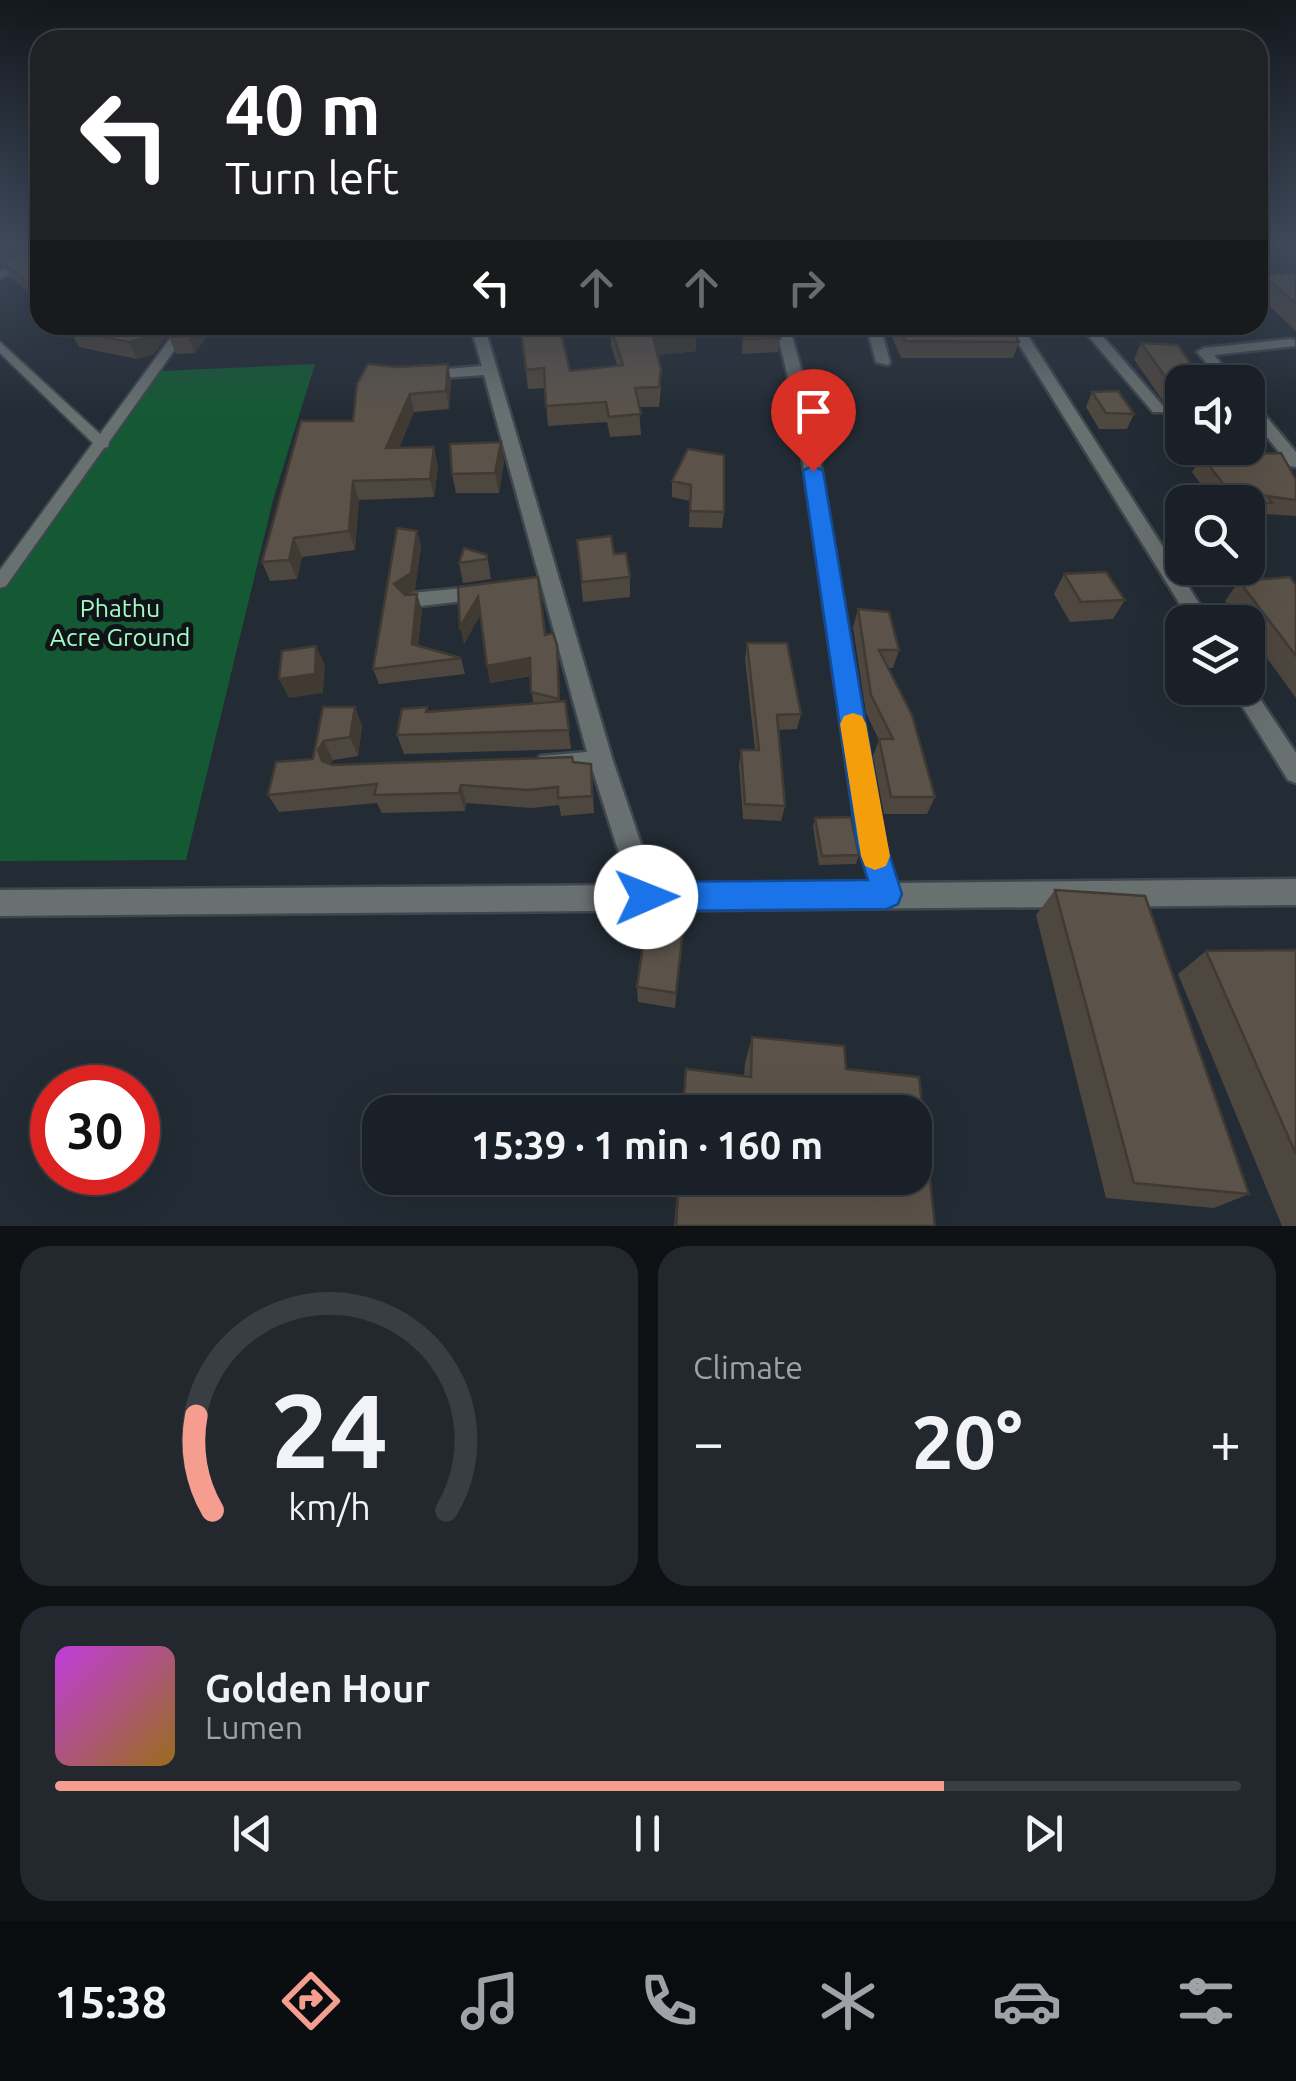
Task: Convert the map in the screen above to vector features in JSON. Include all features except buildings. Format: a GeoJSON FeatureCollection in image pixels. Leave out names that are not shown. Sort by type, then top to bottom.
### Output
{"type":"FeatureCollection","features":[{"type":"Feature","properties":{"kind":"street"},"geometry":{"type":"LineString","coordinates":[[479,335],[529,585],[601,760],[646,897]]}},
{"type":"Feature","properties":{"kind":"street"},"geometry":{"type":"LineString","coordinates":[[785,335],[802,401],[872,844],[887,894]]}},
{"type":"Feature","properties":{"kind":"street"},"geometry":{"type":"LineString","coordinates":[[875,335],[882,362]]}},
{"type":"Feature","properties":{"kind":"street"},"geometry":{"type":"LineString","coordinates":[[1020,335],[1190,605]]}},
{"type":"Feature","properties":{"kind":"street"},"geometry":{"type":"LineString","coordinates":[[1094,335],[1158,410]]}},
{"type":"Feature","properties":{"kind":"street"},"geometry":{"type":"LineString","coordinates":[[1215,365],[1204,352],[1294,341]]}},
{"type":"Feature","properties":{"kind":"street"},"geometry":{"type":"LineString","coordinates":[[405,376],[488,370]]}},
{"type":"Feature","properties":{"kind":"street"},"geometry":{"type":"LineString","coordinates":[[1265,425],[1296,462]]}},
{"type":"Feature","properties":{"kind":"street"},"geometry":{"type":"LineString","coordinates":[[412,600],[529,585]]}},
{"type":"Feature","properties":{"kind":"street"},"geometry":{"type":"LineString","coordinates":[[1253,705],[1296,773]]}},
{"type":"Feature","properties":{"kind":"street"},"geometry":{"type":"LineString","coordinates":[[522,764],[601,760]]}},
{"type":"Feature","properties":{"kind":"street"},"geometry":{"type":"LineString","coordinates":[[0,903],[1296,892]]}},
{"type":"Feature","properties":{"kind":"lane"},"geometry":{"type":"LineString","coordinates":[[0,582],[179,335]]}},
{"type":"Feature","properties":{"kind":"lane"},"geometry":{"type":"LineString","coordinates":[[0,346],[103,444]]}},
{"type":"Feature","properties":{"kind":"green space","name":"Phathu Acre Ground"},"geometry":{"type":"Polygon","coordinates":[[[315,364],[273,500],[186,860],[0,861],[0,582],[159,371],[315,364]]]}},
{"type":"Feature","properties":{"kind":"slow traffic"},"geometry":{"type":"LineString","coordinates":[[853,724],[875,856]]}},
{"type":"Feature","properties":{"kind":"route"},"geometry":{"type":"LineString","coordinates":[[646,897],[887,894],[872,844],[813,471]]}}]}
